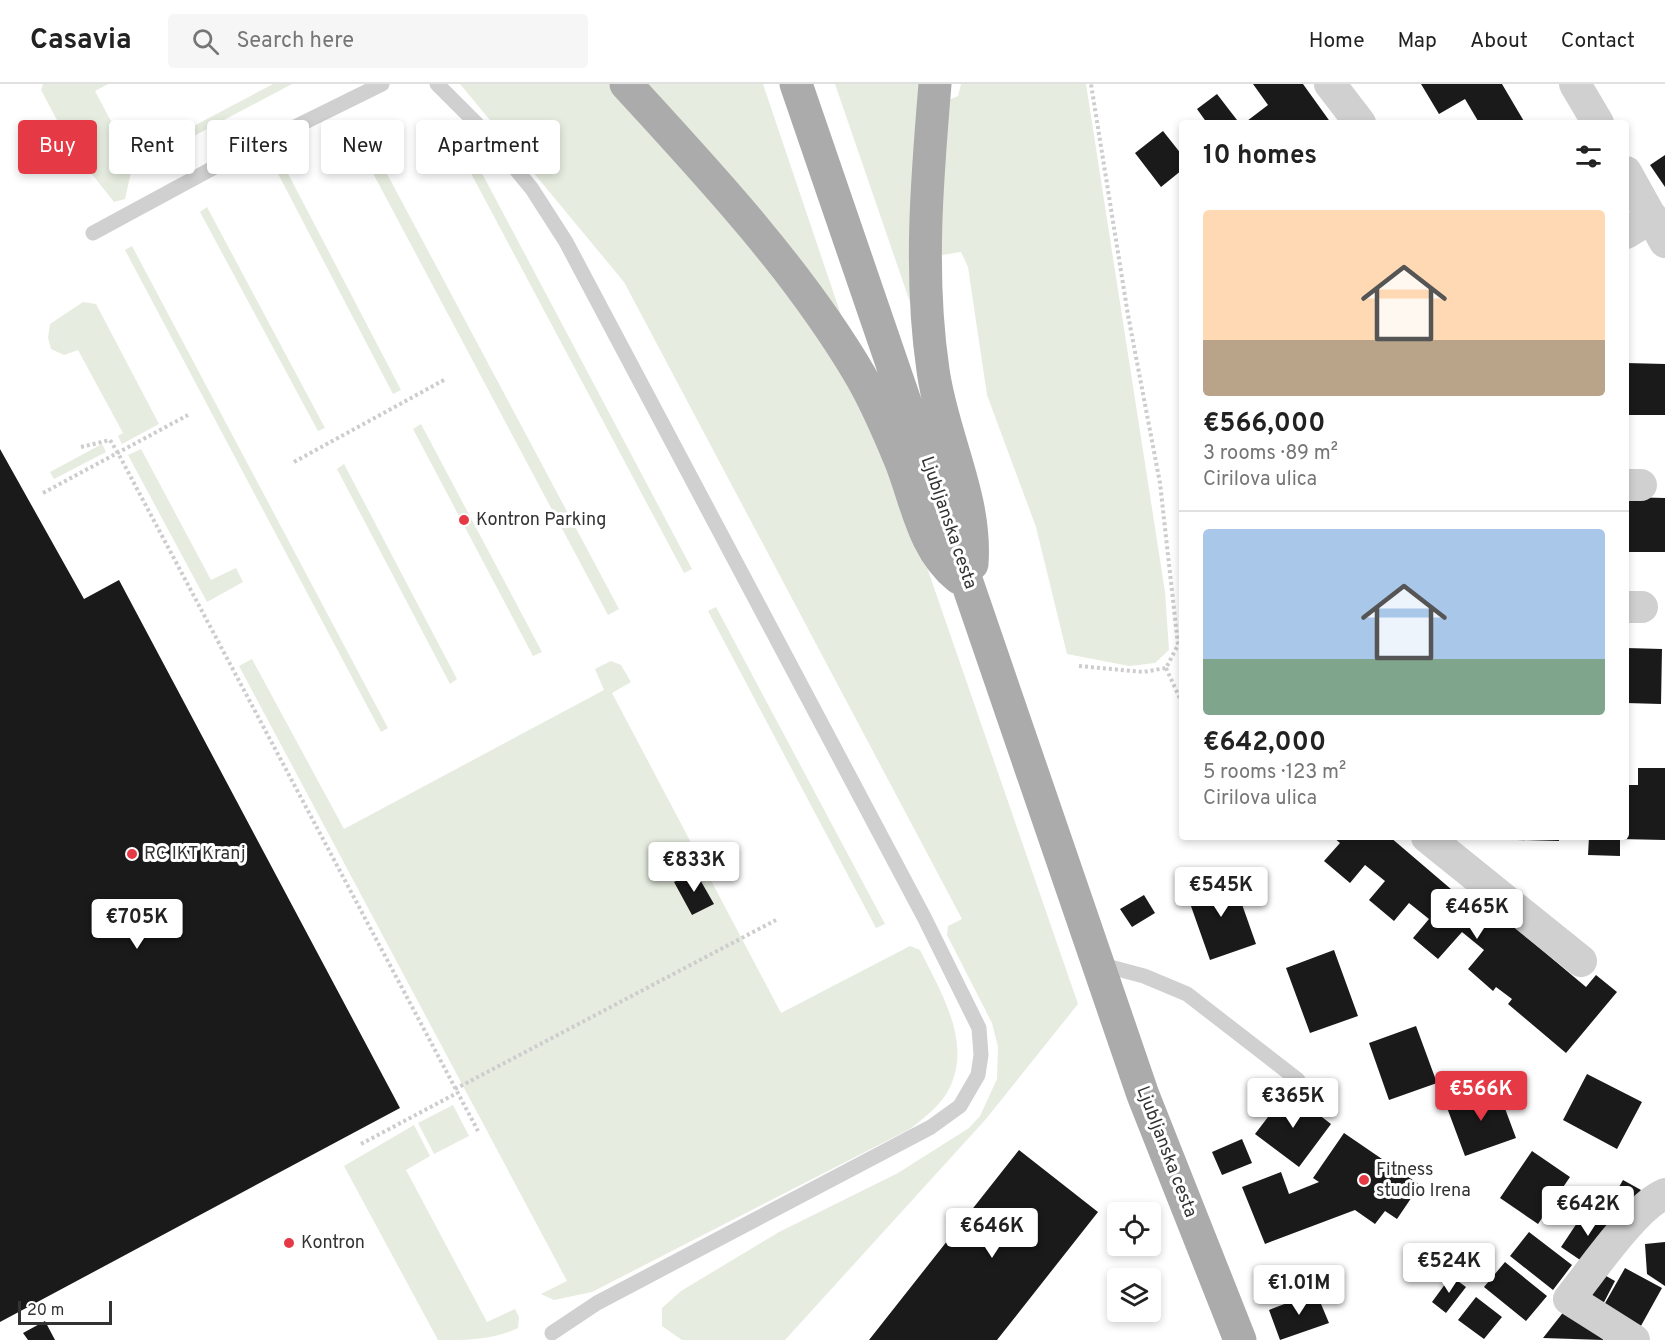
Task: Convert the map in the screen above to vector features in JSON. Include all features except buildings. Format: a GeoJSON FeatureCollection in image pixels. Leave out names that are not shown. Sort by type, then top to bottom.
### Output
{"type":"FeatureCollection","features":[{"type":"Feature","properties":{"kind":"main road"},"geometry":{"type":"LineString","coordinates":[[626,84],[769,248],[825,320],[875,404],[901,462],[928,542],[944,563],[970,587]]}},
{"type":"Feature","properties":{"kind":"main road","name":"Ljubljanska cesta"},"geometry":{"type":"LineString","coordinates":[[796,84],[1143,1095],[1240,1340]]}},
{"type":"Feature","properties":{"kind":"main road"},"geometry":{"type":"LineString","coordinates":[[935,84],[925,240],[933,368],[942,416],[970,512],[973,549],[970,587]]}},
{"type":"Feature","properties":{"kind":"street"},"geometry":{"type":"LineString","coordinates":[[1330,84],[1358,120]]}},
{"type":"Feature","properties":{"kind":"street"},"geometry":{"type":"LineString","coordinates":[[1575,84],[1596,120]]}},
{"type":"Feature","properties":{"kind":"street"},"geometry":{"type":"LineString","coordinates":[[1629,180],[1648,231]]}},
{"type":"Feature","properties":{"kind":"street"},"geometry":{"type":"LineString","coordinates":[[1442,843],[1581,961]]}},
{"type":"Feature","properties":{"kind":"street"},"geometry":{"type":"LineString","coordinates":[[1634,1340],[1569,1299],[1631,1223],[1654,1198],[1665,1194]]}},
{"type":"Feature","properties":{"kind":"lane"},"geometry":{"type":"LineString","coordinates":[[93,233],[226,161],[382,84]]}},
{"type":"Feature","properties":{"kind":"lane"},"geometry":{"type":"LineString","coordinates":[[437,84],[488,135],[525,180],[566,242],[919,906],[979,1028],[981,1055],[978,1076],[960,1106],[946,1117],[921,1133],[597,1303],[552,1333]]}},
{"type":"Feature","properties":{"kind":"lane"},"geometry":{"type":"LineString","coordinates":[[1097,963],[1144,976],[1187,994],[1298,1080]]}},
{"type":"Feature","properties":{"kind":"path"},"geometry":{"type":"LineString","coordinates":[[1092,84],[1128,315],[1161,494],[1178,645],[1166,668]]}},
{"type":"Feature","properties":{"kind":"path"},"geometry":{"type":"LineString","coordinates":[[294,462],[444,380]]}},
{"type":"Feature","properties":{"kind":"path"},"geometry":{"type":"LineString","coordinates":[[43,493],[188,415]]}},
{"type":"Feature","properties":{"kind":"path"},"geometry":{"type":"LineString","coordinates":[[81,447],[110,440],[118,453],[478,1131]]}},
{"type":"Feature","properties":{"kind":"path"},"geometry":{"type":"LineString","coordinates":[[1078,666],[1132,672],[1166,668]]}},
{"type":"Feature","properties":{"kind":"path"},"geometry":{"type":"LineString","coordinates":[[1166,668],[1179,696]]}},
{"type":"Feature","properties":{"kind":"path"},"geometry":{"type":"LineString","coordinates":[[362,1144],[456,1091],[776,920]]}},
{"type":"Feature","properties":{"kind":"shaded area"},"geometry":{"type":"Polygon","coordinates":[[[43,84],[108,84],[95,91],[110,120],[109,174],[131,174],[125,199],[114,202],[92,174],[97,174],[97,120],[57,120],[41,90],[43,84]]]}},
{"type":"Feature","properties":{"kind":"shaded area"},"geometry":{"type":"Polygon","coordinates":[[[273,84],[292,84],[224,120],[207,120],[207,129],[195,135],[195,125],[273,84]]]}},
{"type":"Feature","properties":{"kind":"shaded area"},"geometry":{"type":"Polygon","coordinates":[[[460,84],[609,84],[700,183],[841,366],[912,524],[1078,1004],[986,1119],[785,1340],[682,1340],[662,1326],[662,1308],[681,1291],[779,1232],[898,1173],[969,1128],[980,1116],[997,1079],[998,1047],[992,1023],[947,935],[948,926],[962,919],[624,282],[535,174],[560,174],[560,120],[490,120],[460,84]]]}},
{"type":"Feature","properties":{"kind":"shaded area"},"geometry":{"type":"Polygon","coordinates":[[[643,84],[763,84],[842,318],[643,84]]]}},
{"type":"Feature","properties":{"kind":"shaded area"},"geometry":{"type":"Polygon","coordinates":[[[835,84],[929,84],[911,305],[835,84]]]}},
{"type":"Feature","properties":{"kind":"shaded area"},"geometry":{"type":"Polygon","coordinates":[[[961,84],[1086,84],[1165,592],[1169,650],[1155,663],[1129,666],[1067,654],[1036,527],[987,395],[968,267],[961,252],[936,256],[946,101],[958,96],[961,84]]]}},
{"type":"Feature","properties":{"kind":"shaded area"},"geometry":{"type":"Polygon","coordinates":[[[278,174],[288,174],[401,390],[393,394],[278,174]]]}},
{"type":"Feature","properties":{"kind":"shaded area"},"geometry":{"type":"Polygon","coordinates":[[[373,174],[387,174],[619,609],[608,615],[373,174]]]}},
{"type":"Feature","properties":{"kind":"shaded area"},"geometry":{"type":"Polygon","coordinates":[[[471,174],[482,174],[692,569],[684,573],[471,174]]]}},
{"type":"Feature","properties":{"kind":"shaded area"},"geometry":{"type":"Polygon","coordinates":[[[207,207],[325,428],[318,431],[200,212],[207,207]]]}},
{"type":"Feature","properties":{"kind":"shaded area"},"geometry":{"type":"Polygon","coordinates":[[[132,246],[388,728],[381,732],[125,250],[132,246]]]}},
{"type":"Feature","properties":{"kind":"shaded area"},"geometry":{"type":"Polygon","coordinates":[[[83,302],[96,304],[159,424],[122,444],[118,436],[123,433],[78,350],[64,355],[51,349],[48,338],[50,324],[83,302]]]}},
{"type":"Feature","properties":{"kind":"shaded area"},"geometry":{"type":"Polygon","coordinates":[[[421,424],[542,652],[533,656],[413,429],[421,424]]]}},
{"type":"Feature","properties":{"kind":"shaded area"},"geometry":{"type":"Polygon","coordinates":[[[102,444],[106,452],[54,479],[50,472],[102,444]]]}},
{"type":"Feature","properties":{"kind":"shaded area"},"geometry":{"type":"Polygon","coordinates":[[[141,449],[211,580],[236,568],[243,582],[207,602],[128,455],[141,449]]]}},
{"type":"Feature","properties":{"kind":"shaded area"},"geometry":{"type":"Polygon","coordinates":[[[344,464],[457,679],[450,684],[337,469],[344,464]]]}},
{"type":"Feature","properties":{"kind":"shaded area"},"geometry":{"type":"Polygon","coordinates":[[[716,607],[885,924],[876,928],[708,611],[716,607]]]}},
{"type":"Feature","properties":{"kind":"shaded area"},"geometry":{"type":"Polygon","coordinates":[[[252,659],[344,829],[604,690],[595,669],[611,661],[621,665],[631,682],[612,693],[781,1013],[910,946],[920,950],[944,999],[955,1033],[956,1068],[948,1092],[933,1110],[910,1129],[592,1292],[554,1300],[541,1294],[567,1281],[239,666],[252,659]]]}},
{"type":"Feature","properties":{"kind":"shaded area"},"geometry":{"type":"Polygon","coordinates":[[[453,1105],[469,1136],[434,1154],[418,1123],[453,1105]]]}},
{"type":"Feature","properties":{"kind":"shaded area"},"geometry":{"type":"Polygon","coordinates":[[[414,1125],[430,1156],[406,1170],[487,1322],[515,1309],[519,1317],[518,1328],[489,1337],[438,1340],[344,1166],[414,1125]]]}},
{"type":"Feature","properties":{"kind":"place","name":"Kontron Parking"},"geometry":{"type":"Point","coordinates":[464,520]}},
{"type":"Feature","properties":{"kind":"place","name":"RC IKT Kranj"},"geometry":{"type":"Point","coordinates":[132,854]}},
{"type":"Feature","properties":{"kind":"place","name":"Fitness studio Irena"},"geometry":{"type":"Point","coordinates":[1364,1180]}},
{"type":"Feature","properties":{"kind":"place","name":"Kontron"},"geometry":{"type":"Point","coordinates":[289,1243]}}]}
